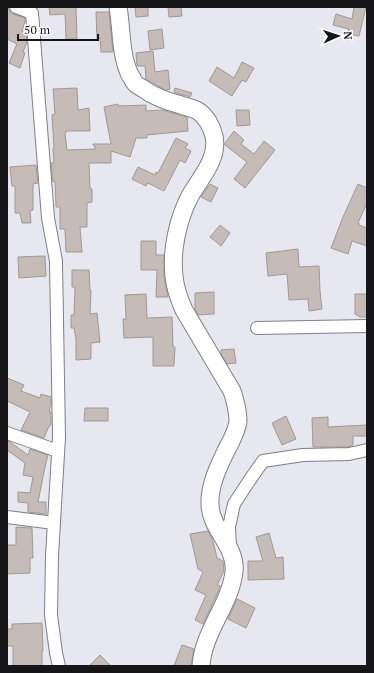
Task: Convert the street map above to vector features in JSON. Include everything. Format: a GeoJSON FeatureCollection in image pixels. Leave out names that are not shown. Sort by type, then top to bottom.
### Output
{"type":"FeatureCollection","features":[{"type":"Feature","properties":{"kind":"main road"},"geometry":{"type":"LineString","coordinates":[[118,7],[124,56],[127,68],[135,83],[145,91],[159,98],[197,110],[203,115],[211,126],[214,136],[215,147],[210,164],[190,196],[180,219],[173,262],[174,276],[179,298],[184,310],[232,391],[238,421],[215,476],[210,497],[211,515],[234,558],[234,571],[229,593],[204,648],[201,666]]}},
{"type":"Feature","properties":{"kind":"street"},"geometry":{"type":"LineString","coordinates":[[16,7],[32,13],[48,218],[56,261],[59,437],[52,556],[51,615],[59,666]]}},
{"type":"Feature","properties":{"kind":"street"},"geometry":{"type":"LineString","coordinates":[[257,328],[367,326]]}},
{"type":"Feature","properties":{"kind":"street"},"geometry":{"type":"LineString","coordinates":[[7,433],[58,451]]}},
{"type":"Feature","properties":{"kind":"street"},"geometry":{"type":"LineString","coordinates":[[230,551],[229,527],[234,504],[264,461],[303,455],[349,454],[367,450]]}},
{"type":"Feature","properties":{"kind":"street"},"geometry":{"type":"LineString","coordinates":[[7,517],[54,523]]}},
{"type":"Feature","properties":{"kind":"building"},"geometry":{"type":"Polygon","coordinates":[[[49,7],[76,7],[77,39],[66,39],[65,14],[50,15],[49,7]]]}},
{"type":"Feature","properties":{"kind":"building"},"geometry":{"type":"Polygon","coordinates":[[[135,7],[148,7],[148,16],[136,17],[135,7]]]}},
{"type":"Feature","properties":{"kind":"building"},"geometry":{"type":"Polygon","coordinates":[[[168,7],[181,7],[182,16],[169,17],[168,7]]]}},
{"type":"Feature","properties":{"kind":"building"},"geometry":{"type":"Polygon","coordinates":[[[354,7],[366,7],[359,36],[348,34],[349,29],[333,25],[336,14],[352,19],[354,7]]]}},
{"type":"Feature","properties":{"kind":"building"},"geometry":{"type":"Polygon","coordinates":[[[7,8],[13,14],[25,18],[22,31],[26,33],[27,42],[23,52],[25,53],[20,68],[9,63],[17,44],[7,39],[7,8]]]}},
{"type":"Feature","properties":{"kind":"building"},"geometry":{"type":"Polygon","coordinates":[[[96,12],[109,12],[113,52],[101,52],[100,38],[97,39],[96,12]]]}},
{"type":"Feature","properties":{"kind":"building"},"geometry":{"type":"Polygon","coordinates":[[[162,29],[164,48],[150,50],[148,31],[162,29]]]}},
{"type":"Feature","properties":{"kind":"building"},"geometry":{"type":"Polygon","coordinates":[[[153,51],[155,72],[168,70],[170,89],[166,90],[146,79],[145,66],[137,66],[136,53],[153,51]]]}},
{"type":"Feature","properties":{"kind":"building"},"geometry":{"type":"Polygon","coordinates":[[[242,62],[254,68],[246,82],[242,80],[232,96],[209,81],[217,67],[234,78],[242,62]]]}},
{"type":"Feature","properties":{"kind":"building"},"geometry":{"type":"Polygon","coordinates":[[[77,88],[78,110],[89,108],[90,131],[66,131],[67,150],[95,149],[93,144],[111,144],[104,107],[118,104],[118,106],[146,105],[146,111],[162,110],[187,117],[188,131],[147,135],[147,138],[136,138],[130,157],[111,151],[111,163],[89,163],[92,202],[87,203],[87,227],[80,227],[82,252],[66,252],[65,229],[60,229],[60,207],[56,207],[55,181],[53,182],[51,163],[54,163],[52,115],[55,114],[53,89],[77,88]]]}},
{"type":"Feature","properties":{"kind":"building"},"geometry":{"type":"Polygon","coordinates":[[[175,88],[192,93],[190,97],[174,92],[175,88]]]}},
{"type":"Feature","properties":{"kind":"building"},"geometry":{"type":"Polygon","coordinates":[[[236,110],[249,110],[250,125],[237,126],[236,110]]]}},
{"type":"Feature","properties":{"kind":"building"},"geometry":{"type":"Polygon","coordinates":[[[234,131],[244,140],[241,144],[254,154],[264,141],[275,150],[245,188],[234,179],[247,162],[225,145],[234,131]]]}},
{"type":"Feature","properties":{"kind":"building"},"geometry":{"type":"Polygon","coordinates":[[[176,138],[188,144],[185,148],[191,151],[185,163],[180,160],[164,191],[148,183],[146,186],[132,179],[138,167],[155,175],[156,172],[158,173],[176,138]]]}},
{"type":"Feature","properties":{"kind":"building"},"geometry":{"type":"Polygon","coordinates":[[[36,165],[38,183],[33,184],[33,210],[30,211],[31,223],[22,223],[20,213],[15,213],[15,186],[12,186],[10,167],[36,165]]]}},
{"type":"Feature","properties":{"kind":"building"},"geometry":{"type":"Polygon","coordinates":[[[210,184],[218,188],[211,202],[201,197],[210,184]]]}},
{"type":"Feature","properties":{"kind":"building"},"geometry":{"type":"Polygon","coordinates":[[[358,184],[367,188],[367,203],[358,223],[359,225],[367,228],[367,246],[352,241],[348,254],[331,248],[358,184]]]}},
{"type":"Feature","properties":{"kind":"building"},"geometry":{"type":"Polygon","coordinates":[[[220,225],[230,233],[221,246],[210,237],[220,225]]]}},
{"type":"Feature","properties":{"kind":"building"},"geometry":{"type":"Polygon","coordinates":[[[141,241],[156,241],[156,255],[164,255],[164,277],[168,297],[156,297],[157,270],[141,270],[141,241]]]}},
{"type":"Feature","properties":{"kind":"building"},"geometry":{"type":"Polygon","coordinates":[[[298,249],[299,267],[319,266],[322,309],[309,311],[308,299],[289,300],[287,274],[268,276],[266,253],[298,249]]]}},
{"type":"Feature","properties":{"kind":"building"},"geometry":{"type":"Polygon","coordinates":[[[45,256],[46,276],[19,278],[18,257],[45,256]]]}},
{"type":"Feature","properties":{"kind":"building"},"geometry":{"type":"Polygon","coordinates":[[[72,270],[89,270],[91,290],[90,314],[97,313],[100,342],[91,343],[91,359],[76,360],[76,339],[74,328],[71,328],[71,315],[74,315],[75,287],[72,287],[72,270]]]}},
{"type":"Feature","properties":{"kind":"building"},"geometry":{"type":"Polygon","coordinates":[[[214,292],[214,314],[198,315],[195,309],[195,293],[214,292]]]}},
{"type":"Feature","properties":{"kind":"building"},"geometry":{"type":"Polygon","coordinates":[[[146,294],[147,318],[172,317],[173,347],[175,347],[174,366],[153,366],[153,337],[124,338],[123,319],[126,319],[125,295],[146,294]]]}},
{"type":"Feature","properties":{"kind":"building"},"geometry":{"type":"Polygon","coordinates":[[[355,294],[367,294],[367,317],[360,317],[355,314],[355,294]]]}},
{"type":"Feature","properties":{"kind":"building"},"geometry":{"type":"Polygon","coordinates":[[[234,349],[236,363],[227,364],[221,354],[221,350],[234,349]]]}},
{"type":"Feature","properties":{"kind":"building"},"geometry":{"type":"Polygon","coordinates":[[[7,378],[24,385],[21,391],[40,398],[41,394],[51,397],[49,411],[51,412],[51,424],[44,438],[21,430],[30,412],[7,401],[7,378]]]}},
{"type":"Feature","properties":{"kind":"building"},"geometry":{"type":"Polygon","coordinates":[[[85,408],[108,408],[108,421],[84,421],[85,408]]]}},
{"type":"Feature","properties":{"kind":"building"},"geometry":{"type":"Polygon","coordinates":[[[286,416],[296,439],[282,445],[272,423],[286,416]]]}},
{"type":"Feature","properties":{"kind":"building"},"geometry":{"type":"Polygon","coordinates":[[[328,417],[328,427],[367,425],[367,436],[353,436],[353,445],[348,447],[313,447],[312,418],[328,417]]]}},
{"type":"Feature","properties":{"kind":"building"},"geometry":{"type":"Polygon","coordinates":[[[7,441],[28,455],[30,449],[48,455],[38,502],[46,502],[46,514],[28,512],[28,503],[18,502],[18,492],[30,493],[33,477],[23,475],[25,463],[7,450],[7,441]]]}},
{"type":"Feature","properties":{"kind":"building"},"geometry":{"type":"Polygon","coordinates":[[[16,527],[32,528],[33,558],[30,558],[30,573],[7,574],[7,545],[16,545],[16,527]]]}},
{"type":"Feature","properties":{"kind":"building"},"geometry":{"type":"Polygon","coordinates":[[[208,531],[213,541],[217,558],[223,561],[224,571],[217,585],[220,586],[218,592],[203,624],[195,620],[206,595],[195,590],[203,572],[198,569],[190,534],[208,531]]]}},
{"type":"Feature","properties":{"kind":"building"},"geometry":{"type":"Polygon","coordinates":[[[269,533],[276,558],[283,557],[284,579],[248,580],[248,561],[263,561],[256,537],[269,533]]]}},
{"type":"Feature","properties":{"kind":"building"},"geometry":{"type":"Polygon","coordinates":[[[237,599],[255,608],[246,628],[228,619],[237,599]]]}},
{"type":"Feature","properties":{"kind":"building"},"geometry":{"type":"Polygon","coordinates":[[[42,623],[42,666],[13,666],[13,646],[7,646],[7,629],[12,629],[12,624],[42,623]]]}},
{"type":"Feature","properties":{"kind":"building"},"geometry":{"type":"Polygon","coordinates":[[[182,645],[194,649],[191,666],[174,666],[182,645]]]}},
{"type":"Feature","properties":{"kind":"building"},"geometry":{"type":"Polygon","coordinates":[[[100,655],[111,666],[89,666],[100,655]]]}}]}
